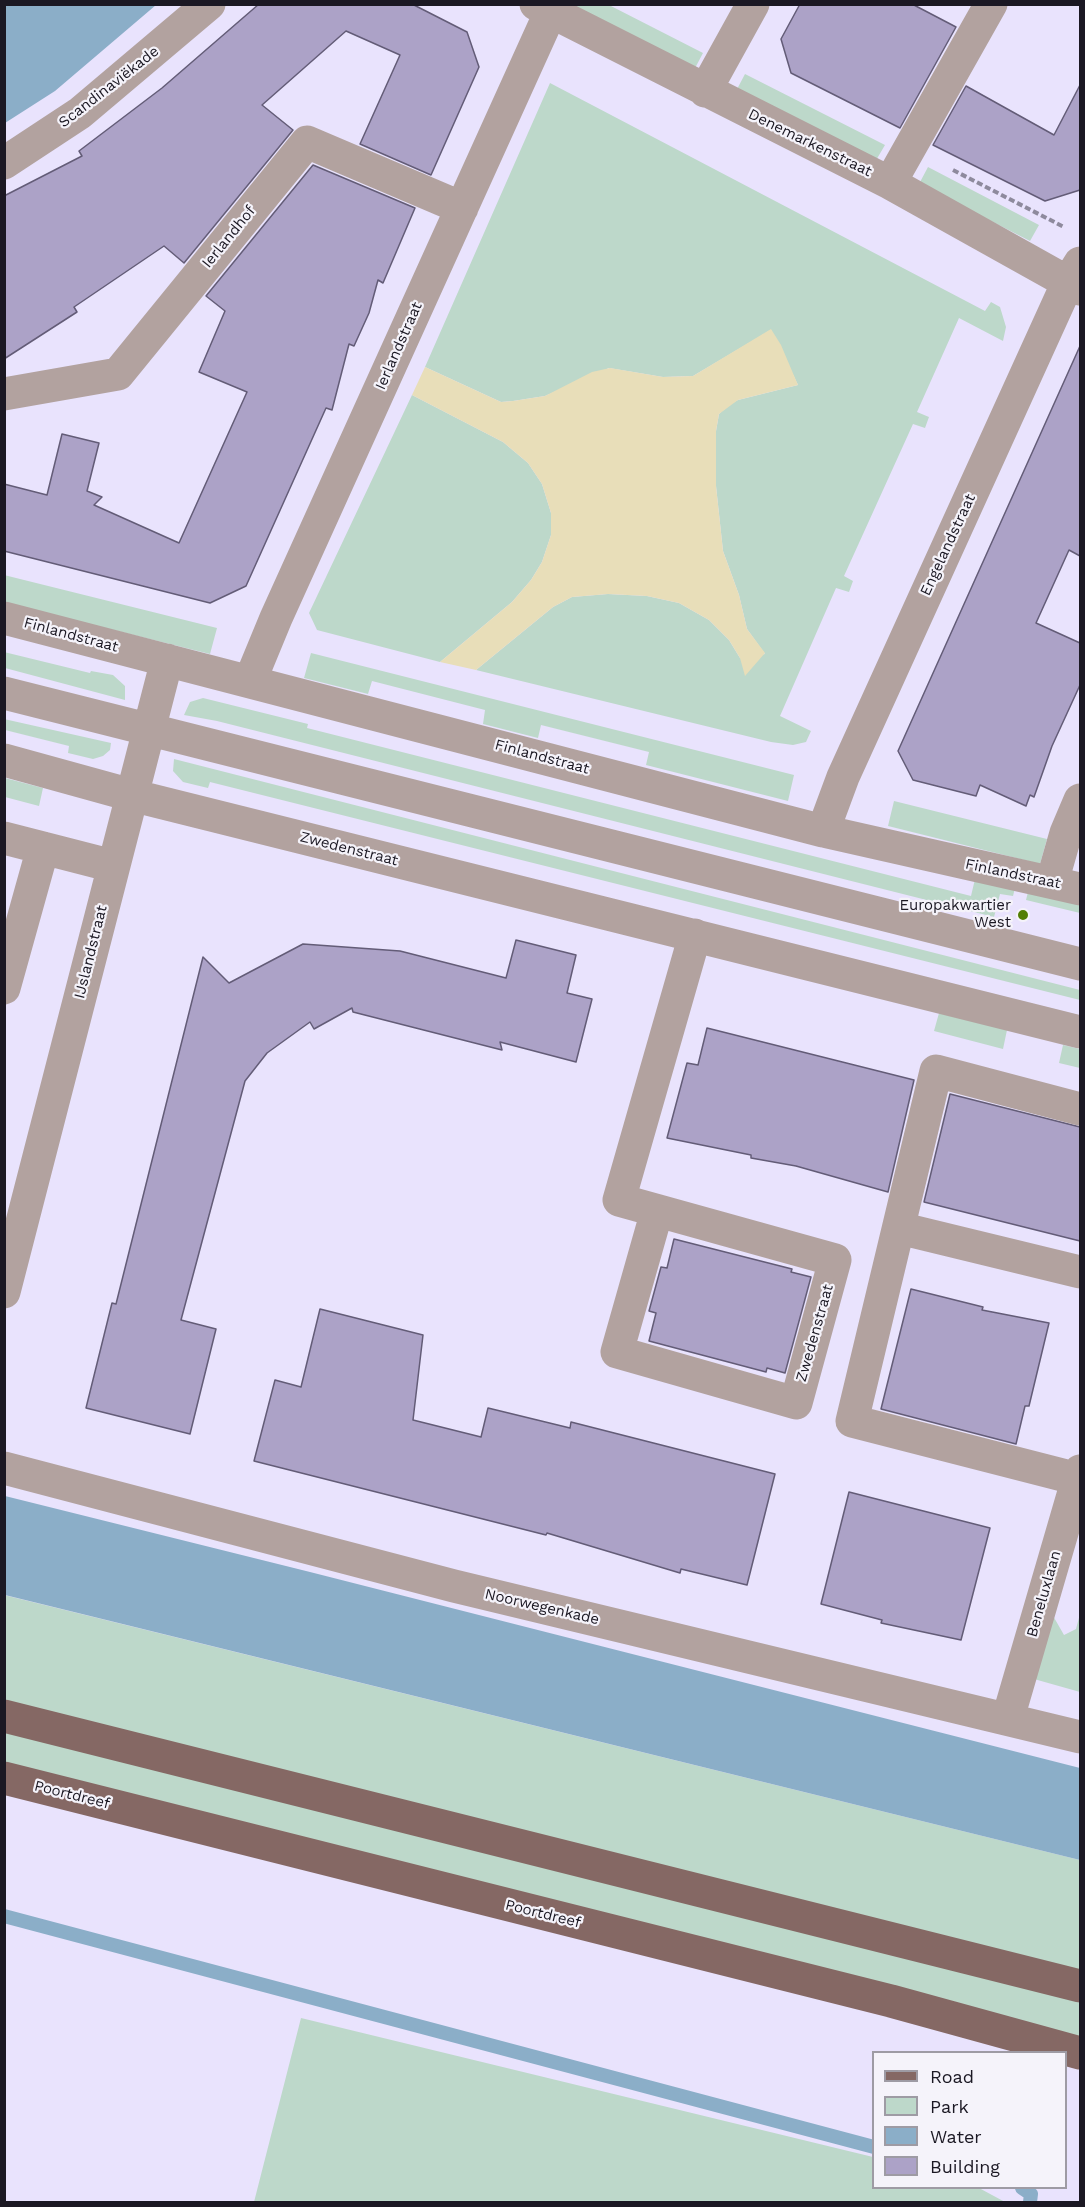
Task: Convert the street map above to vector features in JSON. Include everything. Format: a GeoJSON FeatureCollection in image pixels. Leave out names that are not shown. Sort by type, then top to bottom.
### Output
{"type":"FeatureCollection","features":[{"type":"Feature","properties":{"kind":"main road"},"geometry":{"type":"LineString","coordinates":[[4,1716],[1080,1986]]}},
{"type":"Feature","properties":{"kind":"main road","name":"Poortdreef"},"geometry":{"type":"LineString","coordinates":[[4,1778],[891,2001],[1080,2053]]}},
{"type":"Feature","properties":{"kind":"street","name":"Scandinaviëkade"},"geometry":{"type":"LineString","coordinates":[[4,163],[80,113],[209,4]]}},
{"type":"Feature","properties":{"kind":"street"},"geometry":{"type":"LineString","coordinates":[[705,91],[753,4]]}},
{"type":"Feature","properties":{"kind":"street"},"geometry":{"type":"LineString","coordinates":[[890,183],[991,4]]}},
{"type":"Feature","properties":{"kind":"street","name":"Denemarkenstraat"},"geometry":{"type":"LineString","coordinates":[[543,9],[1076,278]]}},
{"type":"Feature","properties":{"kind":"street","name":"Ierlandstraat"},"geometry":{"type":"LineString","coordinates":[[250,681],[276,618],[462,208],[543,9]]}},
{"type":"Feature","properties":{"kind":"street","name":"Ierlandhof"},"geometry":{"type":"LineString","coordinates":[[4,394],[118,374],[307,142],[462,208]]}},
{"type":"Feature","properties":{"kind":"street","name":"Engelandstraat"},"geometry":{"type":"LineString","coordinates":[[822,831],[843,777],[1076,278]]}},
{"type":"Feature","properties":{"kind":"street","name":"Finlandstraat"},"geometry":{"type":"LineString","coordinates":[[4,618],[822,831],[1066,886]]}},
{"type":"Feature","properties":{"kind":"street","name":"IJslandstraat"},"geometry":{"type":"LineString","coordinates":[[4,1292],[11,1243],[167,660]]}},
{"type":"Feature","properties":{"kind":"street"},"geometry":{"type":"LineString","coordinates":[[4,693],[1080,964]]}},
{"type":"Feature","properties":{"kind":"street","name":"Zwedenstraat"},"geometry":{"type":"LineString","coordinates":[[4,760],[131,795],[1080,1032]]}},
{"type":"Feature","properties":{"kind":"street"},"geometry":{"type":"LineString","coordinates":[[1066,886],[1066,833],[1080,800]]}},
{"type":"Feature","properties":{"kind":"street"},"geometry":{"type":"LineString","coordinates":[[4,838],[113,866]]}},
{"type":"Feature","properties":{"kind":"street"},"geometry":{"type":"LineString","coordinates":[[4,988],[43,848]]}},
{"type":"Feature","properties":{"kind":"street","name":"Zwedenstraat"},"geometry":{"type":"LineString","coordinates":[[657,1211],[617,1352],[796,1403],[835,1260],[619,1200],[695,935]]}},
{"type":"Feature","properties":{"kind":"street"},"geometry":{"type":"LineString","coordinates":[[1079,1475],[852,1421],[936,1071],[1080,1109]]}},
{"type":"Feature","properties":{"kind":"street"},"geometry":{"type":"LineString","coordinates":[[899,1228],[1080,1272]]}},
{"type":"Feature","properties":{"kind":"street","name":"Noorwegenkade"},"geometry":{"type":"LineString","coordinates":[[4,1468],[454,1586],[1080,1737]]}},
{"type":"Feature","properties":{"kind":"street","name":"Beneluxlaan"},"geometry":{"type":"LineString","coordinates":[[1008,1718],[1079,1475]]}},
{"type":"Feature","properties":{"kind":"green space"},"geometry":{"type":"Polygon","coordinates":[[[567,5],[609,5],[703,53],[693,72],[567,5]]]}},
{"type":"Feature","properties":{"kind":"green space"},"geometry":{"type":"Polygon","coordinates":[[[745,74],[885,145],[875,162],[735,93],[745,74]]]}},
{"type":"Feature","properties":{"kind":"green space"},"geometry":{"type":"Polygon","coordinates":[[[550,83],[985,311],[991,302],[1000,307],[1006,327],[1003,341],[959,318],[917,412],[929,417],[925,428],[913,424],[844,576],[853,581],[849,592],[836,588],[780,716],[811,731],[806,742],[793,745],[771,742],[476,670],[553,607],[572,597],[608,594],[647,596],[679,603],[709,620],[729,640],[740,658],[765,654],[747,629],[739,595],[723,551],[716,486],[716,431],[719,414],[730,404],[798,385],[771,330],[693,376],[663,377],[609,368],[545,396],[513,401],[501,402],[425,367],[550,83]]]}},
{"type":"Feature","properties":{"kind":"green space"},"geometry":{"type":"Polygon","coordinates":[[[928,167],[1039,225],[1030,241],[919,184],[928,167]]]}},
{"type":"Feature","properties":{"kind":"green space"},"geometry":{"type":"Polygon","coordinates":[[[412,395],[503,442],[528,463],[542,484],[551,513],[551,535],[542,562],[531,580],[512,602],[440,662],[317,630],[309,613],[412,395]]]}},
{"type":"Feature","properties":{"kind":"green space"},"geometry":{"type":"Polygon","coordinates":[[[4,575],[217,628],[210,654],[5,603],[4,575]]]}},
{"type":"Feature","properties":{"kind":"green space"},"geometry":{"type":"Polygon","coordinates":[[[4,652],[90,673],[91,671],[113,675],[125,686],[125,700],[5,668],[4,652]]]}},
{"type":"Feature","properties":{"kind":"green space"},"geometry":{"type":"Polygon","coordinates":[[[311,653],[794,775],[788,801],[646,765],[649,752],[541,725],[538,738],[483,724],[485,710],[372,681],[368,694],[304,678],[311,653]]]}},
{"type":"Feature","properties":{"kind":"green space"},"geometry":{"type":"Polygon","coordinates":[[[203,698],[308,724],[307,728],[971,896],[975,879],[1015,888],[1013,896],[1000,894],[994,917],[217,721],[184,715],[190,702],[203,698]]]}},
{"type":"Feature","properties":{"kind":"green space"},"geometry":{"type":"Polygon","coordinates":[[[4,719],[111,743],[110,750],[103,756],[93,759],[68,753],[69,746],[5,730],[4,719]]]}},
{"type":"Feature","properties":{"kind":"green space"},"geometry":{"type":"Polygon","coordinates":[[[174,759],[1080,990],[1080,1000],[210,782],[208,788],[183,782],[173,771],[174,759]]]}},
{"type":"Feature","properties":{"kind":"green space"},"geometry":{"type":"Polygon","coordinates":[[[5,778],[43,788],[39,806],[5,797],[5,778]]]}},
{"type":"Feature","properties":{"kind":"green space"},"geometry":{"type":"Polygon","coordinates":[[[894,801],[1047,839],[1040,864],[888,826],[894,801]]]}},
{"type":"Feature","properties":{"kind":"green space"},"geometry":{"type":"Polygon","coordinates":[[[1028,892],[1080,905],[1080,913],[1026,900],[1028,892]]]}},
{"type":"Feature","properties":{"kind":"green space"},"geometry":{"type":"Polygon","coordinates":[[[939,1013],[1007,1030],[1003,1049],[934,1031],[939,1013]]]}},
{"type":"Feature","properties":{"kind":"green space"},"geometry":{"type":"Polygon","coordinates":[[[1063,1045],[1080,1049],[1080,1068],[1059,1063],[1063,1045]]]}},
{"type":"Feature","properties":{"kind":"green space"},"geometry":{"type":"Polygon","coordinates":[[[4,1595],[1080,1860],[1080,1972],[5,1700],[4,1595]]]}},
{"type":"Feature","properties":{"kind":"green space"},"geometry":{"type":"Polygon","coordinates":[[[1052,1614],[1064,1635],[1076,1629],[1080,1614],[1080,1692],[1034,1679],[1052,1614]]]}},
{"type":"Feature","properties":{"kind":"green space"},"geometry":{"type":"Polygon","coordinates":[[[4,1724],[1080,1996],[1080,2038],[5,1765],[4,1724]]]}},
{"type":"Feature","properties":{"kind":"green space"},"geometry":{"type":"Polygon","coordinates":[[[301,2018],[872,2157],[872,2189],[981,2189],[1005,2202],[254,2202],[301,2018]]]}},
{"type":"Feature","properties":{"kind":"sand"},"geometry":{"type":"Polygon","coordinates":[[[771,329],[781,345],[798,385],[738,400],[719,414],[716,431],[716,486],[723,551],[739,595],[747,629],[765,653],[745,676],[740,658],[729,640],[709,620],[679,603],[647,596],[608,594],[572,597],[553,607],[476,670],[440,662],[512,602],[531,580],[542,562],[551,535],[551,513],[542,484],[528,463],[503,442],[412,395],[425,367],[501,402],[513,401],[545,396],[592,372],[610,368],[663,377],[693,376],[771,329]]]}},
{"type":"Feature","properties":{"kind":"water"},"geometry":{"type":"Polygon","coordinates":[[[5,4],[156,5],[55,91],[5,123],[5,4]]]}},
{"type":"Feature","properties":{"kind":"water"},"geometry":{"type":"Polygon","coordinates":[[[5,1496],[1080,1768],[1080,1860],[5,1595],[5,1496]]]}},
{"type":"Feature","properties":{"kind":"building"},"geometry":{"type":"Polygon","coordinates":[[[259,4],[412,4],[467,32],[479,67],[431,175],[360,144],[400,55],[346,31],[262,105],[293,130],[184,263],[164,246],[74,307],[77,312],[4,359],[4,196],[82,156],[79,151],[162,88],[259,4]]]}},
{"type":"Feature","properties":{"kind":"building"},"geometry":{"type":"Polygon","coordinates":[[[800,4],[912,4],[956,27],[900,128],[791,73],[781,39],[800,4]]]}},
{"type":"Feature","properties":{"kind":"building"},"geometry":{"type":"Polygon","coordinates":[[[1080,85],[1080,190],[1045,201],[933,145],[966,86],[1054,135],[1080,85]]]}},
{"type":"Feature","properties":{"kind":"building"},"geometry":{"type":"Polygon","coordinates":[[[313,165],[415,208],[383,283],[378,280],[369,313],[354,346],[349,344],[332,410],[326,408],[246,586],[210,603],[4,551],[4,484],[47,495],[62,434],[99,443],[87,491],[102,497],[94,505],[179,543],[247,392],[199,372],[225,311],[206,296],[313,165]]]}},
{"type":"Feature","properties":{"kind":"building"},"geometry":{"type":"Polygon","coordinates":[[[1080,346],[1080,556],[1069,550],[1036,623],[1080,643],[1080,685],[1052,746],[1034,797],[1030,795],[1026,806],[980,785],[976,796],[913,780],[898,751],[1080,346]]]}},
{"type":"Feature","properties":{"kind":"building"},"geometry":{"type":"Polygon","coordinates":[[[516,940],[576,955],[567,993],[592,999],[576,1062],[500,1042],[502,1050],[353,1012],[352,1008],[314,1029],[310,1022],[267,1053],[245,1081],[181,1320],[216,1329],[190,1434],[86,1408],[112,1303],[116,1304],[203,957],[229,983],[303,944],[400,951],[506,978],[516,940]]]}},
{"type":"Feature","properties":{"kind":"building"},"geometry":{"type":"Polygon","coordinates":[[[707,1028],[914,1080],[888,1192],[796,1166],[751,1158],[751,1155],[667,1138],[687,1063],[698,1065],[707,1028]]]}},
{"type":"Feature","properties":{"kind":"building"},"geometry":{"type":"Polygon","coordinates":[[[950,1094],[1080,1127],[1080,1241],[924,1202],[950,1094]]]}},
{"type":"Feature","properties":{"kind":"building"},"geometry":{"type":"Polygon","coordinates":[[[674,1239],[792,1269],[791,1272],[811,1277],[785,1373],[767,1368],[766,1372],[649,1341],[656,1313],[649,1311],[661,1267],[667,1268],[674,1239]]]}},
{"type":"Feature","properties":{"kind":"building"},"geometry":{"type":"Polygon","coordinates":[[[911,1289],[983,1307],[982,1310],[1049,1323],[1029,1406],[1025,1406],[1016,1444],[881,1409],[911,1289]]]}},
{"type":"Feature","properties":{"kind":"building"},"geometry":{"type":"Polygon","coordinates":[[[320,1309],[423,1335],[413,1420],[481,1437],[488,1408],[570,1428],[571,1422],[775,1474],[747,1585],[681,1569],[680,1573],[547,1533],[546,1535],[254,1461],[275,1380],[301,1387],[320,1309]]]}},
{"type":"Feature","properties":{"kind":"building"},"geometry":{"type":"Polygon","coordinates":[[[849,1492],[990,1528],[961,1640],[881,1623],[882,1620],[821,1604],[849,1492]]]}},
{"type":"Feature","properties":{"kind":"waterway"},"geometry":{"type":"LineString","coordinates":[[4,1916],[872,2146]]}},
{"type":"Feature","properties":{"kind":"waterway"},"geometry":{"type":"LineString","coordinates":[[1024,2189],[1031,2194],[1030,2202]]}},
{"type":"Feature","properties":{"kind":"place","name":"Europakwartier West"},"geometry":{"type":"Point","coordinates":[1023,915]}}]}
